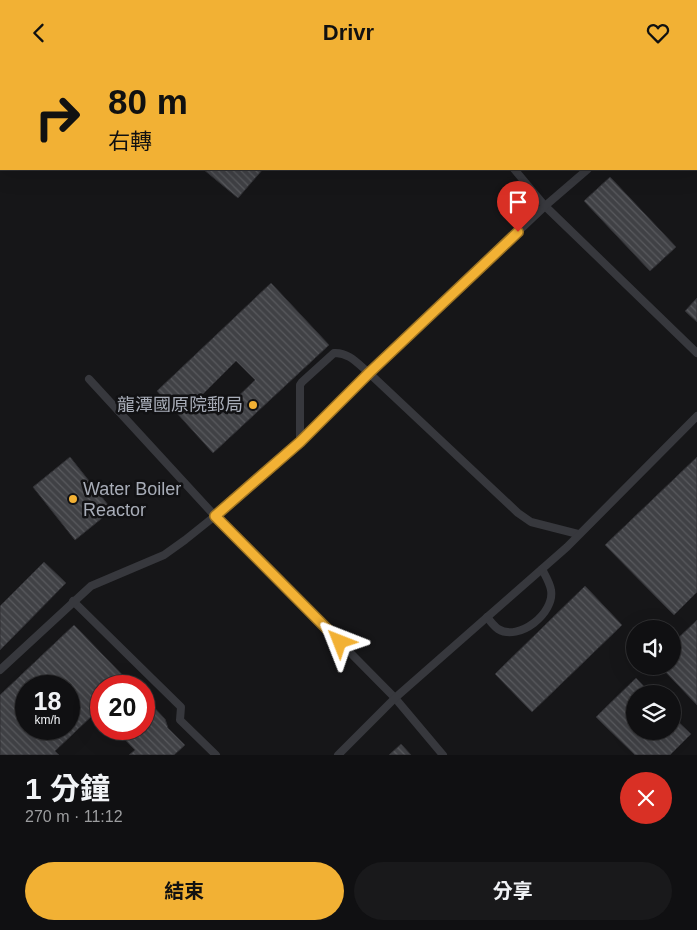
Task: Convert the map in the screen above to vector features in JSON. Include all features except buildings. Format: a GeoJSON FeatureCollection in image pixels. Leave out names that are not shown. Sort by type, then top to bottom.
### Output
{"type":"FeatureCollection","features":[{"type":"Feature","properties":{"kind":"lane"},"geometry":{"type":"LineString","coordinates":[[515,170],[546,206],[697,353]]}},
{"type":"Feature","properties":{"kind":"lane"},"geometry":{"type":"LineString","coordinates":[[0,670],[91,586],[164,555],[215,516],[300,442],[369,373],[546,206],[587,170]]}},
{"type":"Feature","properties":{"kind":"lane"},"geometry":{"type":"LineString","coordinates":[[300,442],[300,385],[334,353],[341,353],[348,356],[369,373],[518,513],[531,522],[578,534]]}},
{"type":"Feature","properties":{"kind":"lane"},"geometry":{"type":"LineString","coordinates":[[89,379],[215,516],[395,698],[442,755]]}},
{"type":"Feature","properties":{"kind":"lane"},"geometry":{"type":"LineString","coordinates":[[338,755],[395,698],[542,569],[697,416]]}},
{"type":"Feature","properties":{"kind":"lane"},"geometry":{"type":"LineString","coordinates":[[487,617],[498,629],[515,633],[531,625],[549,608],[552,591],[542,569]]}},
{"type":"Feature","properties":{"kind":"lane"},"geometry":{"type":"LineString","coordinates":[[73,601],[181,707],[180,720],[216,755]]}},
{"type":"Feature","properties":{"kind":"place","name":"龍潭國原院郵局"},"geometry":{"type":"Point","coordinates":[253,405]}},
{"type":"Feature","properties":{"kind":"place","name":"Water Boiler Reactor"},"geometry":{"type":"Point","coordinates":[73,499]}},
{"type":"Feature","properties":{"kind":"route"},"geometry":{"type":"LineString","coordinates":[[340,642],[215,516],[300,442],[369,373],[518,232]]}}]}
